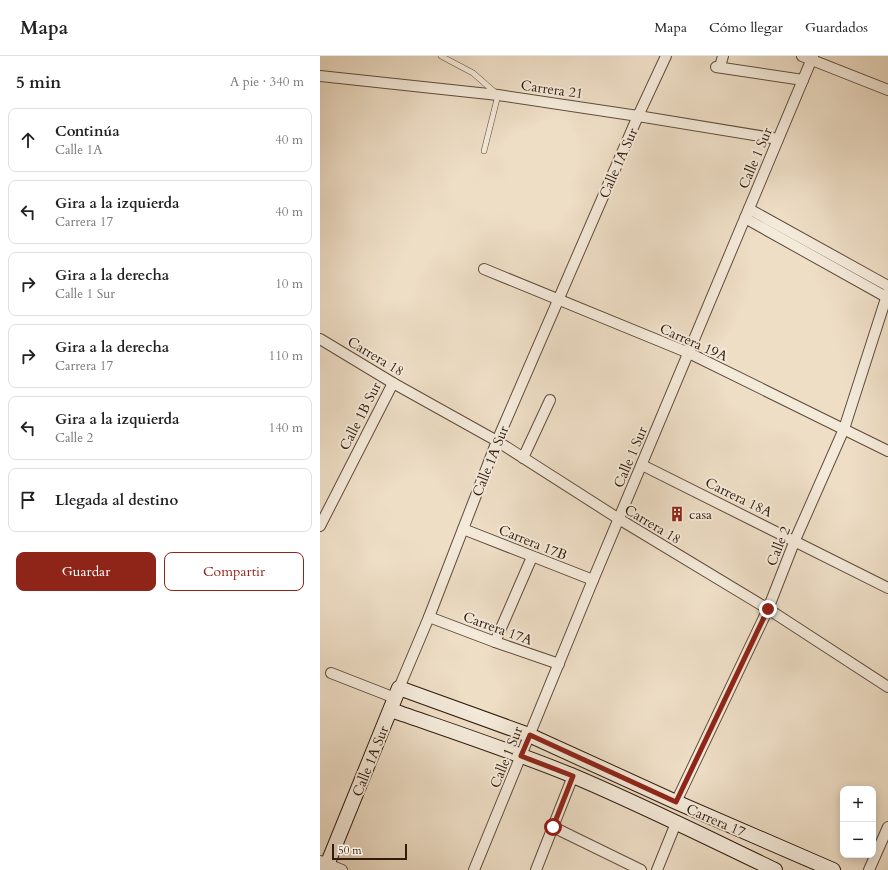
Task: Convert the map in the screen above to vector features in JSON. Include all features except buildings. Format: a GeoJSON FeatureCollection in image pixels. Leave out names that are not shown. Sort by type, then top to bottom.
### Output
{"type":"FeatureCollection","features":[{"type":"Feature","properties":{"kind":"street","name":"Calle 1A Sur"},"geometry":{"type":"LineString","coordinates":[[324,865],[429,617],[497,441],[638,116],[666,56]]}},
{"type":"Feature","properties":{"kind":"street","name":"Calle 1 Sur"},"geometry":{"type":"LineString","coordinates":[[474,870],[803,80],[809,57]]}},
{"type":"Feature","properties":{"kind":"street"},"geometry":{"type":"LineString","coordinates":[[809,57],[888,90]]}},
{"type":"Feature","properties":{"kind":"street"},"geometry":{"type":"LineString","coordinates":[[720,62],[803,80]]}},
{"type":"Feature","properties":{"kind":"street","name":"Carrera 21"},"geometry":{"type":"LineString","coordinates":[[320,76],[498,95],[778,139]]}},
{"type":"Feature","properties":{"kind":"street"},"geometry":{"type":"LineString","coordinates":[[747,214],[888,286]]}},
{"type":"Feature","properties":{"kind":"street"},"geometry":{"type":"LineString","coordinates":[[747,214],[887,296]]}},
{"type":"Feature","properties":{"kind":"street","name":"Carrera 19A"},"geometry":{"type":"LineString","coordinates":[[484,269],[689,353],[888,451]]}},
{"type":"Feature","properties":{"kind":"street","name":"Calle 2"},"geometry":{"type":"LineString","coordinates":[[676,802],[768,609],[795,540],[844,429],[887,296]]}},
{"type":"Feature","properties":{"kind":"street","name":"Carrera 18"},"geometry":{"type":"LineString","coordinates":[[320,339],[393,383],[497,441],[619,520],[768,609],[888,686]]}},
{"type":"Feature","properties":{"kind":"street","name":"Calle 1B Sur"},"geometry":{"type":"LineString","coordinates":[[320,526],[393,383]]}},
{"type":"Feature","properties":{"kind":"street"},"geometry":{"type":"LineString","coordinates":[[523,458],[550,400]]}},
{"type":"Feature","properties":{"kind":"street","name":"Carrera 18A"},"geometry":{"type":"LineString","coordinates":[[642,465],[795,540],[888,588]]}},
{"type":"Feature","properties":{"kind":"street","name":"Carrera 17B"},"geometry":{"type":"LineString","coordinates":[[463,529],[594,580]]}},
{"type":"Feature","properties":{"kind":"street"},"geometry":{"type":"LineString","coordinates":[[495,642],[532,557]]}},
{"type":"Feature","properties":{"kind":"street","name":"Carrera 17A"},"geometry":{"type":"LineString","coordinates":[[429,617],[559,664]]}},
{"type":"Feature","properties":{"kind":"street"},"geometry":{"type":"LineString","coordinates":[[331,673],[395,699]]}},
{"type":"Feature","properties":{"kind":"street","name":"Carrera 17"},"geometry":{"type":"LineString","coordinates":[[395,699],[530,735],[676,802],[833,870]]}},
{"type":"Feature","properties":{"kind":"street","name":"Carrera 17"},"geometry":{"type":"LineString","coordinates":[[395,699],[521,756],[573,776],[775,870]]}},
{"type":"Feature","properties":{"kind":"street"},"geometry":{"type":"LineString","coordinates":[[536,870],[573,776]]}},
{"type":"Feature","properties":{"kind":"street"},"geometry":{"type":"LineString","coordinates":[[656,870],[676,823]]}},
{"type":"Feature","properties":{"kind":"street"},"geometry":{"type":"LineString","coordinates":[[553,827],[641,870]]}},
{"type":"Feature","properties":{"kind":"street"},"geometry":{"type":"LineString","coordinates":[[869,870],[888,827]]}},
{"type":"Feature","properties":{"kind":"street"},"geometry":{"type":"LineString","coordinates":[[324,865],[342,870]]}},
{"type":"Feature","properties":{"kind":"lane"},"geometry":{"type":"LineString","coordinates":[[440,56],[474,73],[498,95],[484,152]]}},
{"type":"Feature","properties":{"kind":"place","name":"casa"},"geometry":{"type":"Point","coordinates":[677,514]}},
{"type":"Feature","properties":{"kind":"route"},"geometry":{"type":"LineString","coordinates":[[553,827],[573,776],[521,756],[530,735],[676,802],[768,609]]}}]}
